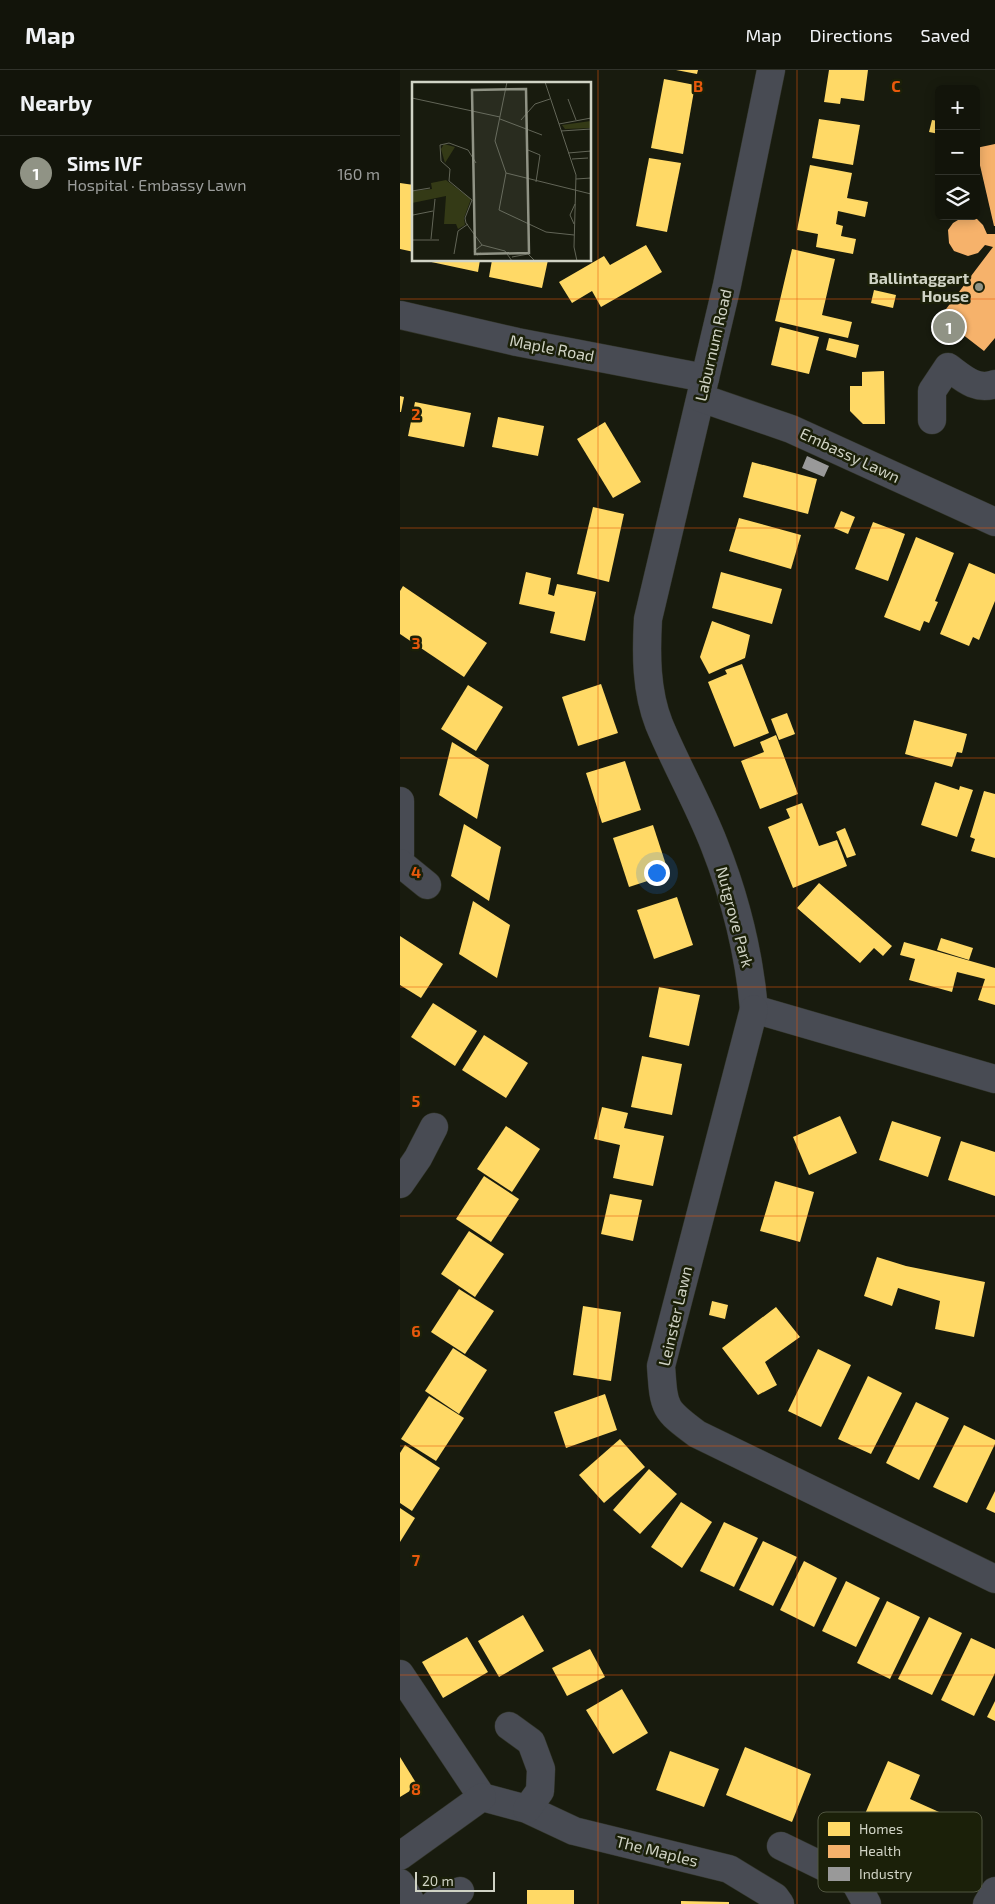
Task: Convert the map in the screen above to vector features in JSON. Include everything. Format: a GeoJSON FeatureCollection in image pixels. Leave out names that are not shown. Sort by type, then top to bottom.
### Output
{"type":"FeatureCollection","features":[{"type":"Feature","properties":{"kind":"street","name":"Laburnum Road"},"geometry":{"type":"LineString","coordinates":[[648,619],[703,388],[771,70]]}},
{"type":"Feature","properties":{"kind":"street","name":"Maple Road"},"geometry":{"type":"LineString","coordinates":[[400,315],[703,388]]}},
{"type":"Feature","properties":{"kind":"street"},"geometry":{"type":"LineString","coordinates":[[932,420],[932,391],[948,367],[970,384],[986,387],[995,384]]}},
{"type":"Feature","properties":{"kind":"street","name":"Embassy Lawn"},"geometry":{"type":"LineString","coordinates":[[703,388],[995,522]]}},
{"type":"Feature","properties":{"kind":"street","name":"Nutgrove Park"},"geometry":{"type":"LineString","coordinates":[[648,619],[646,649],[650,685],[659,722],[714,845],[740,920],[751,974],[754,1009]]}},
{"type":"Feature","properties":{"kind":"street"},"geometry":{"type":"LineString","coordinates":[[400,801],[400,855]]}},
{"type":"Feature","properties":{"kind":"street"},"geometry":{"type":"LineString","coordinates":[[400,863],[427,885]]}},
{"type":"Feature","properties":{"kind":"street"},"geometry":{"type":"LineString","coordinates":[[754,1009],[995,1079]]}},
{"type":"Feature","properties":{"kind":"street","name":"Leinster Lawn"},"geometry":{"type":"LineString","coordinates":[[754,1009],[661,1366],[663,1398],[672,1416],[697,1434],[995,1579]]}},
{"type":"Feature","properties":{"kind":"street"},"geometry":{"type":"LineString","coordinates":[[400,1184],[418,1158],[434,1127]]}},
{"type":"Feature","properties":{"kind":"street"},"geometry":{"type":"LineString","coordinates":[[400,1674],[482,1797],[400,1856]]}},
{"type":"Feature","properties":{"kind":"street"},"geometry":{"type":"LineString","coordinates":[[509,1726],[531,1742],[541,1768],[540,1791],[527,1810]]}},
{"type":"Feature","properties":{"kind":"street","name":"The Maples"},"geometry":{"type":"LineString","coordinates":[[482,1797],[527,1810],[574,1831],[729,1869],[775,1897],[780,1904]]}},
{"type":"Feature","properties":{"kind":"street"},"geometry":{"type":"LineString","coordinates":[[781,1846],[818,1864]]}},
{"type":"Feature","properties":{"kind":"street"},"geometry":{"type":"LineString","coordinates":[[400,1883],[412,1904]]}},
{"type":"Feature","properties":{"kind":"street"},"geometry":{"type":"LineString","coordinates":[[434,1904],[460,1891]]}},
{"type":"Feature","properties":{"kind":"street"},"geometry":{"type":"LineString","coordinates":[[987,1904],[995,1891]]}},
{"type":"Feature","properties":{"kind":"street"},"geometry":{"type":"LineString","coordinates":[[860,1892],[867,1904]]}},
{"type":"Feature","properties":{"kind":"building: Homes"},"geometry":{"type":"Polygon","coordinates":[[[676,70],[698,70],[697,74],[676,70]]]}},
{"type":"Feature","properties":{"kind":"building: Homes"},"geometry":{"type":"Polygon","coordinates":[[[829,70],[868,70],[864,101],[841,98],[840,104],[824,102],[829,70]]]}},
{"type":"Feature","properties":{"kind":"building: Homes"},"geometry":{"type":"Polygon","coordinates":[[[664,79],[695,85],[683,154],[651,148],[664,79]]]}},
{"type":"Feature","properties":{"kind":"building: Homes"},"geometry":{"type":"Polygon","coordinates":[[[819,119],[860,125],[853,165],[812,158],[819,119]]]}},
{"type":"Feature","properties":{"kind":"building: Homes"},"geometry":{"type":"Polygon","coordinates":[[[932,120],[935,120],[935,133],[929,132],[932,120]]]}},
{"type":"Feature","properties":{"kind":"building: Homes"},"geometry":{"type":"Polygon","coordinates":[[[649,158],[681,163],[667,232],[636,226],[649,158]]]}},
{"type":"Feature","properties":{"kind":"building: Homes"},"geometry":{"type":"Polygon","coordinates":[[[810,165],[852,173],[847,198],[868,202],[865,217],[838,211],[836,224],[843,226],[841,236],[856,239],[853,254],[816,247],[818,234],[797,230],[810,165]]]}},
{"type":"Feature","properties":{"kind":"building: Homes"},"geometry":{"type":"Polygon","coordinates":[[[400,183],[412,185],[412,252],[400,249],[400,183]]]}},
{"type":"Feature","properties":{"kind":"building: Homes"},"geometry":{"type":"Polygon","coordinates":[[[646,245],[662,272],[601,307],[592,291],[572,303],[559,282],[604,256],[610,265],[646,245]]]}},
{"type":"Feature","properties":{"kind":"building: Homes"},"geometry":{"type":"Polygon","coordinates":[[[792,249],[835,259],[822,315],[852,322],[848,338],[775,321],[792,249]]]}},
{"type":"Feature","properties":{"kind":"building: Homes"},"geometry":{"type":"Polygon","coordinates":[[[427,261],[480,261],[478,272],[427,261]]]}},
{"type":"Feature","properties":{"kind":"building: Homes"},"geometry":{"type":"Polygon","coordinates":[[[492,261],[548,261],[542,288],[489,277],[492,261]]]}},
{"type":"Feature","properties":{"kind":"building: Homes"},"geometry":{"type":"Polygon","coordinates":[[[874,290],[896,295],[893,308],[871,303],[874,290]]]}},
{"type":"Feature","properties":{"kind":"building: Homes"},"geometry":{"type":"Polygon","coordinates":[[[780,327],[819,337],[809,374],[771,365],[780,327]]]}},
{"type":"Feature","properties":{"kind":"building: Homes"},"geometry":{"type":"Polygon","coordinates":[[[829,338],[859,345],[856,358],[826,350],[829,338]]]}},
{"type":"Feature","properties":{"kind":"building: Homes"},"geometry":{"type":"Polygon","coordinates":[[[884,371],[885,424],[863,424],[850,411],[850,386],[862,386],[862,372],[884,371]]]}},
{"type":"Feature","properties":{"kind":"building: Homes"},"geometry":{"type":"Polygon","coordinates":[[[400,396],[404,397],[401,412],[400,412],[400,396]]]}},
{"type":"Feature","properties":{"kind":"building: Homes"},"geometry":{"type":"Polygon","coordinates":[[[415,402],[471,413],[464,447],[408,436],[415,402]]]}},
{"type":"Feature","properties":{"kind":"building: Homes"},"geometry":{"type":"Polygon","coordinates":[[[498,417],[544,426],[538,456],[492,447],[498,417]]]}},
{"type":"Feature","properties":{"kind":"building: Homes"},"geometry":{"type":"Polygon","coordinates":[[[605,422],[641,482],[613,498],[577,439],[605,422]]]}},
{"type":"Feature","properties":{"kind":"building: Homes"},"geometry":{"type":"Polygon","coordinates":[[[752,462],[817,479],[808,514],[743,497],[752,462]]]}},
{"type":"Feature","properties":{"kind":"building: Homes"},"geometry":{"type":"Polygon","coordinates":[[[593,507],[624,514],[609,582],[577,574],[593,507]]]}},
{"type":"Feature","properties":{"kind":"building: Homes"},"geometry":{"type":"Polygon","coordinates":[[[841,511],[855,517],[848,534],[834,528],[841,511]]]}},
{"type":"Feature","properties":{"kind":"building: Homes"},"geometry":{"type":"Polygon","coordinates":[[[739,518],[801,535],[791,569],[729,551],[739,518]]]}},
{"type":"Feature","properties":{"kind":"building: Homes"},"geometry":{"type":"Polygon","coordinates":[[[873,522],[905,534],[888,581],[855,569],[873,522]]]}},
{"type":"Feature","properties":{"kind":"building: Homes"},"geometry":{"type":"Polygon","coordinates":[[[916,537],[954,553],[935,601],[938,602],[929,623],[924,621],[920,631],[884,617],[916,537]]]}},
{"type":"Feature","properties":{"kind":"building: Homes"},"geometry":{"type":"Polygon","coordinates":[[[969,563],[995,574],[995,601],[979,640],[973,637],[969,646],[940,634],[969,563]]]}},
{"type":"Feature","properties":{"kind":"building: Homes"},"geometry":{"type":"Polygon","coordinates":[[[526,572],[551,578],[548,594],[554,596],[557,584],[596,592],[585,641],[550,633],[555,612],[519,604],[526,572]]]}},
{"type":"Feature","properties":{"kind":"building: Homes"},"geometry":{"type":"Polygon","coordinates":[[[721,572],[782,589],[772,624],[712,608],[721,572]]]}},
{"type":"Feature","properties":{"kind":"building: Homes"},"geometry":{"type":"Polygon","coordinates":[[[403,586],[487,643],[464,677],[400,634],[400,591],[403,586]]]}},
{"type":"Feature","properties":{"kind":"building: Homes"},"geometry":{"type":"Polygon","coordinates":[[[712,621],[750,635],[745,658],[709,674],[700,657],[712,621]]]}},
{"type":"Feature","properties":{"kind":"building: Homes"},"geometry":{"type":"Polygon","coordinates":[[[742,664],[769,733],[734,747],[708,682],[727,674],[725,670],[742,664]]]}},
{"type":"Feature","properties":{"kind":"building: Homes"},"geometry":{"type":"Polygon","coordinates":[[[601,684],[618,733],[578,746],[562,697],[601,684]]]}},
{"type":"Feature","properties":{"kind":"building: Homes"},"geometry":{"type":"Polygon","coordinates":[[[468,685],[503,707],[476,751],[441,729],[468,685]]]}},
{"type":"Feature","properties":{"kind":"building: Homes"},"geometry":{"type":"Polygon","coordinates":[[[787,713],[795,734],[779,740],[771,719],[787,713]]]}},
{"type":"Feature","properties":{"kind":"building: Homes"},"geometry":{"type":"Polygon","coordinates":[[[914,720],[967,734],[962,753],[957,752],[952,767],[905,754],[914,720]]]}},
{"type":"Feature","properties":{"kind":"building: Homes"},"geometry":{"type":"Polygon","coordinates":[[[776,735],[798,794],[760,809],[741,761],[764,752],[760,742],[776,735]]]}},
{"type":"Feature","properties":{"kind":"building: Homes"},"geometry":{"type":"Polygon","coordinates":[[[452,742],[489,765],[477,819],[439,795],[452,742]]]}},
{"type":"Feature","properties":{"kind":"building: Homes"},"geometry":{"type":"Polygon","coordinates":[[[625,761],[641,810],[602,823],[586,773],[625,761]]]}},
{"type":"Feature","properties":{"kind":"building: Homes"},"geometry":{"type":"Polygon","coordinates":[[[935,782],[959,790],[960,786],[973,790],[957,837],[921,825],[935,782]]]}},
{"type":"Feature","properties":{"kind":"building: Homes"},"geometry":{"type":"Polygon","coordinates":[[[984,791],[995,794],[995,858],[971,851],[975,839],[970,837],[984,791]]]}},
{"type":"Feature","properties":{"kind":"building: Homes"},"geometry":{"type":"Polygon","coordinates":[[[802,803],[819,846],[837,840],[847,866],[793,888],[768,827],[790,818],[786,809],[802,803]]]}},
{"type":"Feature","properties":{"kind":"building: Homes"},"geometry":{"type":"Polygon","coordinates":[[[464,824],[501,847],[489,901],[451,876],[464,824]]]}},
{"type":"Feature","properties":{"kind":"building: Homes"},"geometry":{"type":"Polygon","coordinates":[[[653,825],[669,874],[629,887],[613,838],[653,825]]]}},
{"type":"Feature","properties":{"kind":"building: Homes"},"geometry":{"type":"Polygon","coordinates":[[[845,828],[856,855],[847,858],[836,832],[845,828]]]}},
{"type":"Feature","properties":{"kind":"building: Homes"},"geometry":{"type":"Polygon","coordinates":[[[819,883],[892,946],[883,956],[874,948],[860,963],[797,908],[819,883]]]}},
{"type":"Feature","properties":{"kind":"building: Homes"},"geometry":{"type":"Polygon","coordinates":[[[677,897],[693,945],[654,959],[637,910],[677,897]]]}},
{"type":"Feature","properties":{"kind":"building: Homes"},"geometry":{"type":"Polygon","coordinates":[[[473,901],[510,925],[497,978],[459,954],[473,901]]]}},
{"type":"Feature","properties":{"kind":"building: Homes"},"geometry":{"type":"Polygon","coordinates":[[[400,936],[443,964],[421,998],[400,985],[400,936]]]}},
{"type":"Feature","properties":{"kind":"building: Homes"},"geometry":{"type":"Polygon","coordinates":[[[941,938],[973,948],[969,960],[937,950],[941,938]]]}},
{"type":"Feature","properties":{"kind":"building: Homes"},"geometry":{"type":"Polygon","coordinates":[[[904,942],[995,968],[995,1005],[978,1000],[985,979],[957,972],[952,992],[909,980],[915,959],[900,955],[904,942]]]}},
{"type":"Feature","properties":{"kind":"building: Homes"},"geometry":{"type":"Polygon","coordinates":[[[659,987],[700,995],[689,1046],[649,1037],[659,987]]]}},
{"type":"Feature","properties":{"kind":"building: Homes"},"geometry":{"type":"Polygon","coordinates":[[[433,1003],[477,1031],[455,1066],[411,1037],[433,1003]]]}},
{"type":"Feature","properties":{"kind":"building: Homes"},"geometry":{"type":"Polygon","coordinates":[[[484,1035],[528,1063],[506,1098],[462,1070],[484,1035]]]}},
{"type":"Feature","properties":{"kind":"building: Homes"},"geometry":{"type":"Polygon","coordinates":[[[642,1056],[682,1064],[672,1115],[631,1107],[642,1056]]]}},
{"type":"Feature","properties":{"kind":"building: Homes"},"geometry":{"type":"Polygon","coordinates":[[[602,1107],[628,1113],[624,1128],[664,1136],[653,1186],[613,1178],[620,1145],[594,1139],[602,1107]]]}},
{"type":"Feature","properties":{"kind":"building: Homes"},"geometry":{"type":"Polygon","coordinates":[[[840,1116],[857,1153],[809,1175],[793,1137],[840,1116]]]}},
{"type":"Feature","properties":{"kind":"building: Homes"},"geometry":{"type":"Polygon","coordinates":[[[892,1121],[941,1137],[928,1177],[879,1160],[892,1121]]]}},
{"type":"Feature","properties":{"kind":"building: Homes"},"geometry":{"type":"Polygon","coordinates":[[[506,1126],[540,1149],[512,1192],[477,1169],[506,1126]]]}},
{"type":"Feature","properties":{"kind":"building: Homes"},"geometry":{"type":"Polygon","coordinates":[[[961,1141],[995,1152],[995,1196],[948,1180],[961,1141]]]}},
{"type":"Feature","properties":{"kind":"building: Homes"},"geometry":{"type":"Polygon","coordinates":[[[484,1176],[519,1199],[491,1242],[456,1219],[484,1176]]]}},
{"type":"Feature","properties":{"kind":"building: Homes"},"geometry":{"type":"Polygon","coordinates":[[[775,1181],[814,1192],[800,1242],[760,1231],[775,1181]]]}},
{"type":"Feature","properties":{"kind":"building: Homes"},"geometry":{"type":"Polygon","coordinates":[[[610,1194],[642,1200],[633,1241],[601,1234],[610,1194]]]}},
{"type":"Feature","properties":{"kind":"building: Homes"},"geometry":{"type":"Polygon","coordinates":[[[469,1231],[504,1254],[475,1297],[441,1274],[469,1231]]]}},
{"type":"Feature","properties":{"kind":"building: Homes"},"geometry":{"type":"Polygon","coordinates":[[[877,1257],[906,1266],[985,1282],[974,1337],[935,1329],[940,1301],[898,1288],[892,1306],[864,1296],[877,1257]]]}},
{"type":"Feature","properties":{"kind":"building: Homes"},"geometry":{"type":"Polygon","coordinates":[[[459,1289],[494,1311],[465,1354],[431,1332],[459,1289]]]}},
{"type":"Feature","properties":{"kind":"building: Homes"},"geometry":{"type":"Polygon","coordinates":[[[712,1301],[728,1305],[725,1319],[709,1315],[712,1301]]]}},
{"type":"Feature","properties":{"kind":"building: Homes"},"geometry":{"type":"Polygon","coordinates":[[[583,1306],[621,1312],[611,1381],[573,1375],[583,1306]]]}},
{"type":"Feature","properties":{"kind":"building: Homes"},"geometry":{"type":"Polygon","coordinates":[[[776,1307],[800,1337],[765,1362],[777,1385],[758,1395],[722,1348],[776,1307]]]}},
{"type":"Feature","properties":{"kind":"building: Homes"},"geometry":{"type":"Polygon","coordinates":[[[453,1348],[487,1370],[459,1414],[425,1391],[453,1348]]]}},
{"type":"Feature","properties":{"kind":"building: Homes"},"geometry":{"type":"Polygon","coordinates":[[[818,1349],[851,1365],[821,1427],[788,1411],[818,1349]]]}},
{"type":"Feature","properties":{"kind":"building: Homes"},"geometry":{"type":"Polygon","coordinates":[[[868,1376],[902,1393],[871,1454],[838,1439],[868,1376]]]}},
{"type":"Feature","properties":{"kind":"building: Homes"},"geometry":{"type":"Polygon","coordinates":[[[605,1394],[617,1430],[566,1448],[554,1412],[605,1394]]]}},
{"type":"Feature","properties":{"kind":"building: Homes"},"geometry":{"type":"Polygon","coordinates":[[[429,1396],[464,1418],[436,1461],[401,1439],[429,1396]]]}},
{"type":"Feature","properties":{"kind":"building: Homes"},"geometry":{"type":"Polygon","coordinates":[[[916,1402],[949,1418],[919,1480],[886,1463],[916,1402]]]}},
{"type":"Feature","properties":{"kind":"building: Homes"},"geometry":{"type":"Polygon","coordinates":[[[964,1425],[995,1440],[995,1444],[967,1503],[933,1487],[964,1425]]]}},
{"type":"Feature","properties":{"kind":"building: Homes"},"geometry":{"type":"Polygon","coordinates":[[[620,1439],[645,1467],[604,1503],[579,1475],[620,1439]]]}},
{"type":"Feature","properties":{"kind":"building: Homes"},"geometry":{"type":"Polygon","coordinates":[[[405,1445],[440,1468],[412,1511],[400,1503],[400,1453],[405,1445]]]}},
{"type":"Feature","properties":{"kind":"building: Homes"},"geometry":{"type":"Polygon","coordinates":[[[649,1469],[677,1494],[640,1534],[613,1510],[649,1469]]]}},
{"type":"Feature","properties":{"kind":"building: Homes"},"geometry":{"type":"Polygon","coordinates":[[[995,1491],[995,1513],[986,1509],[995,1491]]]}},
{"type":"Feature","properties":{"kind":"building: Homes"},"geometry":{"type":"Polygon","coordinates":[[[681,1502],[712,1522],[682,1568],[651,1547],[681,1502]]]}},
{"type":"Feature","properties":{"kind":"building: Homes"},"geometry":{"type":"Polygon","coordinates":[[[400,1508],[415,1518],[400,1542],[400,1508]]]}},
{"type":"Feature","properties":{"kind":"building: Homes"},"geometry":{"type":"Polygon","coordinates":[[[724,1522],[758,1538],[734,1587],[700,1571],[724,1522]]]}},
{"type":"Feature","properties":{"kind":"building: Homes"},"geometry":{"type":"Polygon","coordinates":[[[763,1541],[797,1557],[773,1606],[739,1590],[763,1541]]]}},
{"type":"Feature","properties":{"kind":"building: Homes"},"geometry":{"type":"Polygon","coordinates":[[[804,1561],[837,1578],[814,1627],[780,1610],[804,1561]]]}},
{"type":"Feature","properties":{"kind":"building: Homes"},"geometry":{"type":"Polygon","coordinates":[[[846,1581],[880,1598],[856,1647],[822,1631],[846,1581]]]}},
{"type":"Feature","properties":{"kind":"building: Homes"},"geometry":{"type":"Polygon","coordinates":[[[887,1601],[920,1617],[890,1679],[857,1663],[887,1601]]]}},
{"type":"Feature","properties":{"kind":"building: Homes"},"geometry":{"type":"Polygon","coordinates":[[[523,1615],[544,1651],[499,1677],[478,1641],[523,1615]]]}},
{"type":"Feature","properties":{"kind":"building: Homes"},"geometry":{"type":"Polygon","coordinates":[[[929,1617],[962,1633],[932,1695],[898,1679],[929,1617]]]}},
{"type":"Feature","properties":{"kind":"building: Homes"},"geometry":{"type":"Polygon","coordinates":[[[467,1637],[488,1672],[443,1698],[422,1662],[467,1637]]]}},
{"type":"Feature","properties":{"kind":"building: Homes"},"geometry":{"type":"Polygon","coordinates":[[[971,1638],[995,1649],[995,1673],[974,1716],[941,1700],[971,1638]]]}},
{"type":"Feature","properties":{"kind":"building: Homes"},"geometry":{"type":"Polygon","coordinates":[[[590,1649],[605,1677],[567,1696],[552,1668],[590,1649]]]}},
{"type":"Feature","properties":{"kind":"building: Homes"},"geometry":{"type":"Polygon","coordinates":[[[622,1689],[648,1733],[613,1754],[586,1710],[622,1689]]]}},
{"type":"Feature","properties":{"kind":"building: Homes"},"geometry":{"type":"Polygon","coordinates":[[[995,1701],[995,1721],[987,1717],[995,1701]]]}},
{"type":"Feature","properties":{"kind":"building: Homes"},"geometry":{"type":"Polygon","coordinates":[[[745,1747],[811,1774],[792,1822],[726,1795],[745,1747]]]}},
{"type":"Feature","properties":{"kind":"building: Homes"},"geometry":{"type":"Polygon","coordinates":[[[670,1751],[719,1769],[704,1807],[656,1790],[670,1751]]]}},
{"type":"Feature","properties":{"kind":"building: Homes"},"geometry":{"type":"Polygon","coordinates":[[[400,1757],[418,1786],[400,1797],[400,1757]]]}},
{"type":"Feature","properties":{"kind":"building: Homes"},"geometry":{"type":"Polygon","coordinates":[[[888,1761],[920,1775],[910,1799],[939,1812],[866,1812],[888,1761]]]}},
{"type":"Feature","properties":{"kind":"building: Homes"},"geometry":{"type":"Polygon","coordinates":[[[527,1890],[574,1890],[574,1904],[527,1904],[527,1890]]]}},
{"type":"Feature","properties":{"kind":"building: Homes"},"geometry":{"type":"Polygon","coordinates":[[[681,1901],[729,1902],[729,1904],[681,1904],[681,1901]]]}},
{"type":"Feature","properties":{"kind":"building: Health","name":"Ballintaggart House"},"geometry":{"type":"Polygon","coordinates":[[[995,144],[995,226],[980,165],[980,147],[995,144]]]}},
{"type":"Feature","properties":{"kind":"building: Health","name":"Ballintaggart House"},"geometry":{"type":"Polygon","coordinates":[[[958,220],[978,220],[983,225],[987,234],[995,234],[995,338],[984,351],[940,317],[993,247],[985,245],[978,253],[968,256],[954,251],[949,243],[948,230],[958,220]]]}},
{"type":"Feature","properties":{"kind":"building: Industry"},"geometry":{"type":"Polygon","coordinates":[[[807,456],[829,466],[824,477],[802,468],[807,456]]]}},
{"type":"Feature","properties":{"kind":"place","name":"Ballintaggart House"},"geometry":{"type":"Point","coordinates":[979,287]}},
{"type":"Feature","properties":{"kind":"place","name":"Sims IVF"},"geometry":{"type":"Point","coordinates":[949,327]}}]}
